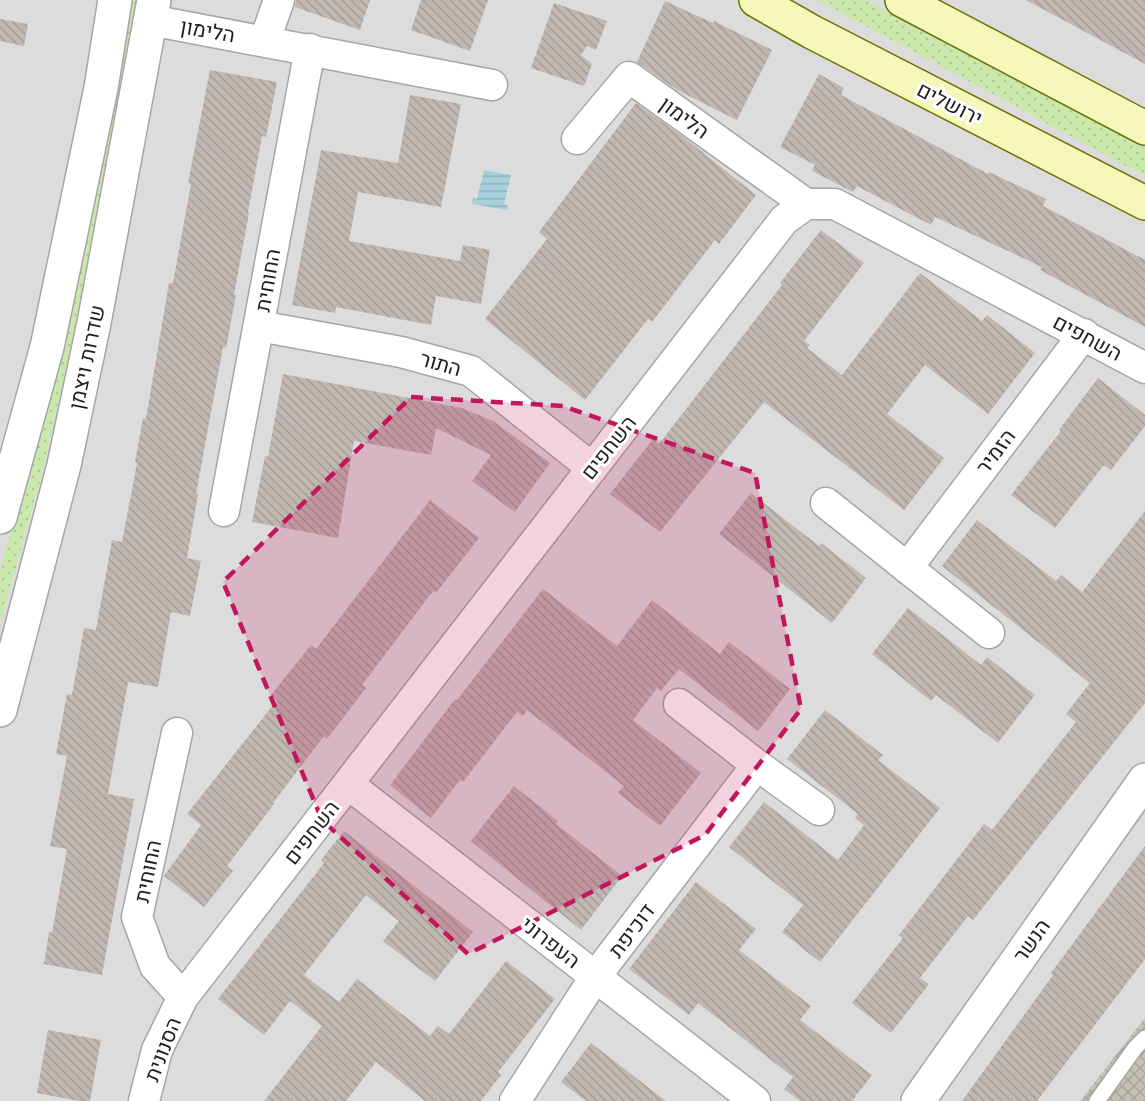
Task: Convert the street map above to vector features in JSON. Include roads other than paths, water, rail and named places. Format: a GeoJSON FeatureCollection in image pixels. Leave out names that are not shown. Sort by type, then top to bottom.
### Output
{"type":"FeatureCollection","features":[{"type":"Feature","properties":{"kind":"main road","name":"ירושלים"},"geometry":{"type":"LineString","coordinates":[[756,0],[812,32],[1145,203]]}},
{"type":"Feature","properties":{"kind":"main road"},"geometry":{"type":"LineString","coordinates":[[902,0],[1145,128]]}},
{"type":"Feature","properties":{"kind":"street","name":"שדרות ויצמן"},"geometry":{"type":"LineString","coordinates":[[0,517],[47,347],[101,88],[115,0]]}},
{"type":"Feature","properties":{"kind":"street","name":"הלימון"},"geometry":{"type":"LineString","coordinates":[[265,40],[279,0]]}},
{"type":"Feature","properties":{"kind":"street","name":"שדרות ויצמן"},"geometry":{"type":"LineString","coordinates":[[0,711],[64,465],[94,323],[152,10]]}},
{"type":"Feature","properties":{"kind":"street","name":"הלימון"},"geometry":{"type":"LineString","coordinates":[[152,10],[265,40],[492,85]]}},
{"type":"Feature","properties":{"kind":"street","name":"החוחית"},"geometry":{"type":"LineString","coordinates":[[224,511],[310,49]]}},
{"type":"Feature","properties":{"kind":"street","name":"הלימון"},"geometry":{"type":"LineString","coordinates":[[578,140],[629,77],[806,204]]}},
{"type":"Feature","properties":{"kind":"street","name":"השחפים"},"geometry":{"type":"LineString","coordinates":[[183,997],[784,220],[806,204],[835,204],[1145,368]]}},
{"type":"Feature","properties":{"kind":"street","name":"התור"},"geometry":{"type":"LineString","coordinates":[[259,326],[401,352],[471,371],[592,468]]}},
{"type":"Feature","properties":{"kind":"street","name":"הזמיר"},"geometry":{"type":"LineString","coordinates":[[907,567],[1084,334]]}},
{"type":"Feature","properties":{"kind":"street"},"geometry":{"type":"LineString","coordinates":[[826,503],[989,633]]}},
{"type":"Feature","properties":{"kind":"street"},"geometry":{"type":"LineString","coordinates":[[679,704],[756,765],[819,810]]}},
{"type":"Feature","properties":{"kind":"street","name":"החוחית"},"geometry":{"type":"LineString","coordinates":[[177,733],[137,917],[155,966],[183,997]]}},
{"type":"Feature","properties":{"kind":"street","name":"דוכיפת"},"geometry":{"type":"LineString","coordinates":[[515,1101],[595,977],[756,765]]}},
{"type":"Feature","properties":{"kind":"street","name":"הנשר"},"geometry":{"type":"LineString","coordinates":[[918,1101],[1145,780]]}},
{"type":"Feature","properties":{"kind":"street","name":"העפרוני"},"geometry":{"type":"LineString","coordinates":[[348,784],[754,1101]]}},
{"type":"Feature","properties":{"kind":"street","name":"הסנונית"},"geometry":{"type":"LineString","coordinates":[[144,1101],[157,1050],[183,997]]}},
{"type":"Feature","properties":{"kind":"lane"},"geometry":{"type":"LineString","coordinates":[[1097,1101],[1135,1048],[1145,1038]]}},
{"type":"Feature","properties":{"kind":"water"},"geometry":{"type":"Polygon","coordinates":[[[484,170],[511,175],[504,204],[508,206],[507,210],[472,204],[473,198],[477,199],[484,170]]]}}]}
